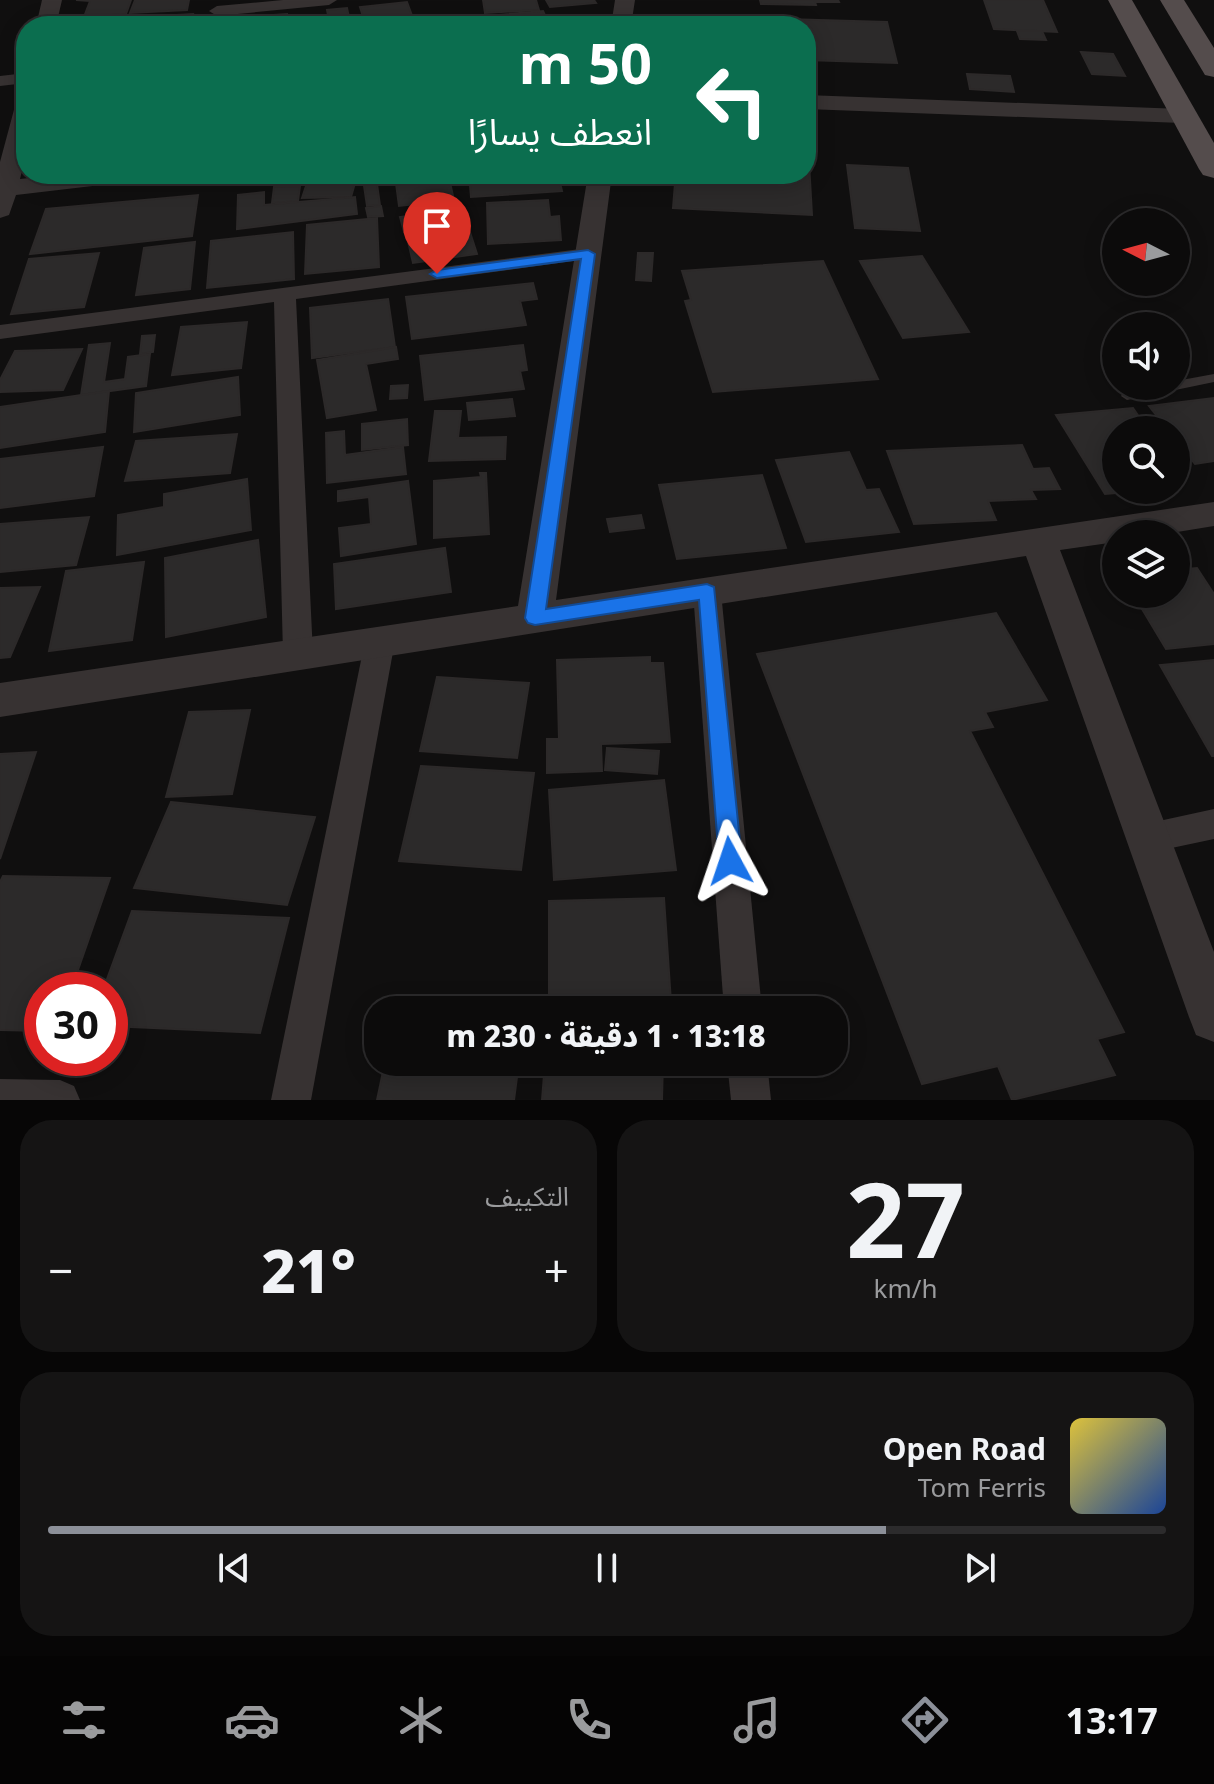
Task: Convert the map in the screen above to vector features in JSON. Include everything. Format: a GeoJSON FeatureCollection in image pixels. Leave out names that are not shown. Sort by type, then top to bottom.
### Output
{"type":"FeatureCollection","features":[{"type":"Feature","properties":{"kind":"main road"},"geometry":{"type":"LineString","coordinates":[[1120,0],[1214,169]]}},
{"type":"Feature","properties":{"kind":"main road"},"geometry":{"type":"LineString","coordinates":[[1172,0],[1214,69]]}},
{"type":"Feature","properties":{"kind":"street"},"geometry":{"type":"LineString","coordinates":[[217,12],[329,0]]}},
{"type":"Feature","properties":{"kind":"street"},"geometry":{"type":"LineString","coordinates":[[816,102],[1182,116]]}},
{"type":"Feature","properties":{"kind":"street"},"geometry":{"type":"LineString","coordinates":[[16,144],[2,196],[75,184]]}},
{"type":"Feature","properties":{"kind":"street"},"geometry":{"type":"LineString","coordinates":[[535,618],[598,184]]}},
{"type":"Feature","properties":{"kind":"street"},"geometry":{"type":"LineString","coordinates":[[0,332],[588,254]]}},
{"type":"Feature","properties":{"kind":"street"},"geometry":{"type":"LineString","coordinates":[[285,294],[298,654]]}},
{"type":"Feature","properties":{"kind":"street"},"geometry":{"type":"LineString","coordinates":[[0,700],[1214,514]]}},
{"type":"Feature","properties":{"kind":"street"},"geometry":{"type":"LineString","coordinates":[[1039,541],[1214,1017]]}},
{"type":"Feature","properties":{"kind":"street"},"geometry":{"type":"LineString","coordinates":[[707,592],[742,996]]}},
{"type":"Feature","properties":{"kind":"street"},"geometry":{"type":"LineString","coordinates":[[291,1100],[380,641]]}},
{"type":"Feature","properties":{"kind":"street"},"geometry":{"type":"LineString","coordinates":[[1148,837],[1214,824]]}},
{"type":"Feature","properties":{"kind":"street"},"geometry":{"type":"LineString","coordinates":[[748,1076],[751,1100]]}},
{"type":"Feature","properties":{"kind":"street"},"geometry":{"type":"LineString","coordinates":[[0,1099],[60,1100]]}},
{"type":"Feature","properties":{"kind":"lane"},"geometry":{"type":"LineString","coordinates":[[1190,383],[1214,378]]}},
{"type":"Feature","properties":{"kind":"building"},"geometry":{"type":"Polygon","coordinates":[[[76,0],[131,0],[126,14],[84,16],[90,1],[76,0]]]}},
{"type":"Feature","properties":{"kind":"building"},"geometry":{"type":"Polygon","coordinates":[[[135,0],[189,0],[187,10],[130,13],[135,0]]]}},
{"type":"Feature","properties":{"kind":"building"},"geometry":{"type":"Polygon","coordinates":[[[483,0],[536,0],[539,10],[485,13],[483,0]]]}},
{"type":"Feature","properties":{"kind":"building"},"geometry":{"type":"Polygon","coordinates":[[[546,0],[594,0],[596,3],[550,7],[546,0]]]}},
{"type":"Feature","properties":{"kind":"building"},"geometry":{"type":"Polygon","coordinates":[[[760,0],[839,2],[815,2],[816,5],[761,4],[760,0]]]}},
{"type":"Feature","properties":{"kind":"building"},"geometry":{"type":"Polygon","coordinates":[[[984,0],[1043,0],[1057,32],[994,29],[984,0]]]}},
{"type":"Feature","properties":{"kind":"building"},"geometry":{"type":"Polygon","coordinates":[[[407,2],[412,16],[363,16],[360,7],[407,2]]]}},
{"type":"Feature","properties":{"kind":"building"},"geometry":{"type":"Polygon","coordinates":[[[347,8],[349,16],[328,16],[327,10],[347,8]]]}},
{"type":"Feature","properties":{"kind":"building"},"geometry":{"type":"Polygon","coordinates":[[[543,11],[545,16],[487,16],[543,11]]]}},
{"type":"Feature","properties":{"kind":"building"},"geometry":{"type":"Polygon","coordinates":[[[816,20],[887,22],[897,63],[816,60],[816,20]]]}},
{"type":"Feature","properties":{"kind":"building"},"geometry":{"type":"Polygon","coordinates":[[[1017,31],[1042,31],[1046,40],[1020,39],[1017,31]]]}},
{"type":"Feature","properties":{"kind":"building"},"geometry":{"type":"Polygon","coordinates":[[[1081,52],[1113,54],[1125,76],[1092,74],[1081,52]]]}},
{"type":"Feature","properties":{"kind":"building"},"geometry":{"type":"Polygon","coordinates":[[[967,74],[1010,76],[1014,92],[970,89],[967,74]]]}},
{"type":"Feature","properties":{"kind":"building"},"geometry":{"type":"Polygon","coordinates":[[[847,165],[908,168],[920,231],[855,228],[847,165]]]}},
{"type":"Feature","properties":{"kind":"building"},"geometry":{"type":"Polygon","coordinates":[[[307,184],[355,184],[351,197],[302,198],[307,184]]]}},
{"type":"Feature","properties":{"kind":"building"},"geometry":{"type":"Polygon","coordinates":[[[364,184],[377,184],[380,205],[367,206],[364,184]]]}},
{"type":"Feature","properties":{"kind":"building"},"geometry":{"type":"Polygon","coordinates":[[[396,184],[450,184],[454,200],[399,206],[396,184]]]}},
{"type":"Feature","properties":{"kind":"building"},"geometry":{"type":"Polygon","coordinates":[[[470,184],[560,184],[562,191],[471,197],[470,184]]]}},
{"type":"Feature","properties":{"kind":"building"},"geometry":{"type":"Polygon","coordinates":[[[675,184],[810,184],[812,215],[673,208],[675,184]]]}},
{"type":"Feature","properties":{"kind":"building"},"geometry":{"type":"Polygon","coordinates":[[[300,186],[298,201],[272,203],[274,187],[300,186]]]}},
{"type":"Feature","properties":{"kind":"building"},"geometry":{"type":"Polygon","coordinates":[[[264,192],[264,205],[355,197],[357,214],[237,229],[238,195],[264,192]]]}},
{"type":"Feature","properties":{"kind":"building"},"geometry":{"type":"Polygon","coordinates":[[[198,195],[192,236],[30,254],[46,209],[198,195]]]}},
{"type":"Feature","properties":{"kind":"building"},"geometry":{"type":"Polygon","coordinates":[[[548,200],[550,217],[559,216],[561,240],[488,244],[487,203],[548,200]]]}},
{"type":"Feature","properties":{"kind":"building"},"geometry":{"type":"Polygon","coordinates":[[[381,206],[383,216],[368,217],[366,208],[381,206]]]}},
{"type":"Feature","properties":{"kind":"building"},"geometry":{"type":"Polygon","coordinates":[[[462,208],[467,224],[404,232],[400,217],[462,208]]]}},
{"type":"Feature","properties":{"kind":"building"},"geometry":{"type":"Polygon","coordinates":[[[377,218],[379,267],[305,274],[307,225],[377,218]]]}},
{"type":"Feature","properties":{"kind":"building"},"geometry":{"type":"Polygon","coordinates":[[[469,229],[477,254],[413,263],[407,237],[469,229]]]}},
{"type":"Feature","properties":{"kind":"building"},"geometry":{"type":"Polygon","coordinates":[[[293,232],[294,279],[207,288],[211,241],[293,232]]]}},
{"type":"Feature","properties":{"kind":"building"},"geometry":{"type":"Polygon","coordinates":[[[195,242],[190,289],[136,295],[144,248],[195,242]]]}},
{"type":"Feature","properties":{"kind":"building"},"geometry":{"type":"Polygon","coordinates":[[[99,253],[84,307],[11,314],[29,259],[99,253]]]}},
{"type":"Feature","properties":{"kind":"building"},"geometry":{"type":"Polygon","coordinates":[[[638,253],[653,253],[651,281],[636,280],[638,253]]]}},
{"type":"Feature","properties":{"kind":"building"},"geometry":{"type":"Polygon","coordinates":[[[922,256],[969,332],[903,338],[860,261],[922,256]]]}},
{"type":"Feature","properties":{"kind":"building"},"geometry":{"type":"Polygon","coordinates":[[[823,261],[878,379],[713,392],[685,301],[691,300],[682,271],[823,261]]]}},
{"type":"Feature","properties":{"kind":"building"},"geometry":{"type":"Polygon","coordinates":[[[533,283],[537,299],[520,301],[526,325],[412,339],[406,297],[533,283]]]}},
{"type":"Feature","properties":{"kind":"building"},"geometry":{"type":"Polygon","coordinates":[[[388,299],[395,347],[312,358],[310,308],[388,299]]]}},
{"type":"Feature","properties":{"kind":"building"},"geometry":{"type":"Polygon","coordinates":[[[247,322],[241,368],[172,375],[181,327],[247,322]]]}},
{"type":"Feature","properties":{"kind":"building"},"geometry":{"type":"Polygon","coordinates":[[[155,335],[153,352],[140,354],[142,336],[155,335]]]}},
{"type":"Feature","properties":{"kind":"building"},"geometry":{"type":"Polygon","coordinates":[[[110,343],[104,382],[125,379],[128,357],[150,354],[146,386],[81,395],[89,345],[110,343]]]}},
{"type":"Feature","properties":{"kind":"building"},"geometry":{"type":"Polygon","coordinates":[[[523,345],[527,370],[520,371],[524,389],[425,400],[420,356],[523,345]]]}},
{"type":"Feature","properties":{"kind":"building"},"geometry":{"type":"Polygon","coordinates":[[[396,347],[398,359],[366,364],[376,410],[327,418],[317,360],[396,347]]]}},
{"type":"Feature","properties":{"kind":"building"},"geometry":{"type":"Polygon","coordinates":[[[82,349],[63,390],[0,392],[0,380],[15,351],[82,349]]]}},
{"type":"Feature","properties":{"kind":"building"},"geometry":{"type":"Polygon","coordinates":[[[238,377],[240,415],[134,432],[136,393],[238,377]]]}},
{"type":"Feature","properties":{"kind":"building"},"geometry":{"type":"Polygon","coordinates":[[[408,385],[407,398],[390,399],[391,386],[408,385]]]}},
{"type":"Feature","properties":{"kind":"building"},"geometry":{"type":"Polygon","coordinates":[[[109,391],[105,432],[0,448],[0,407],[109,391]]]}},
{"type":"Feature","properties":{"kind":"building"},"geometry":{"type":"Polygon","coordinates":[[[1214,398],[1214,461],[1195,464],[1190,458],[1190,416],[1157,416],[1149,406],[1214,398]]]}},
{"type":"Feature","properties":{"kind":"building"},"geometry":{"type":"Polygon","coordinates":[[[512,399],[515,416],[469,420],[467,403],[512,399]]]}},
{"type":"Feature","properties":{"kind":"building"},"geometry":{"type":"Polygon","coordinates":[[[1133,408],[1138,416],[1102,416],[1102,489],[1056,415],[1133,408]]]}},
{"type":"Feature","properties":{"kind":"building"},"geometry":{"type":"Polygon","coordinates":[[[435,411],[461,411],[458,438],[506,437],[505,459],[429,461],[435,411]]]}},
{"type":"Feature","properties":{"kind":"building"},"geometry":{"type":"Polygon","coordinates":[[[407,419],[408,445],[362,450],[362,424],[407,419]]]}},
{"type":"Feature","properties":{"kind":"building"},"geometry":{"type":"Polygon","coordinates":[[[344,431],[345,455],[403,447],[406,474],[327,483],[326,433],[344,431]]]}},
{"type":"Feature","properties":{"kind":"building"},"geometry":{"type":"Polygon","coordinates":[[[237,434],[230,473],[125,481],[136,441],[237,434]]]}},
{"type":"Feature","properties":{"kind":"building"},"geometry":{"type":"Polygon","coordinates":[[[1022,445],[1033,469],[1049,468],[1060,489],[1031,490],[1036,499],[988,501],[996,520],[914,524],[887,451],[1022,445]]]}},
{"type":"Feature","properties":{"kind":"building"},"geometry":{"type":"Polygon","coordinates":[[[103,447],[94,496],[0,508],[0,459],[103,447]]]}},
{"type":"Feature","properties":{"kind":"building"},"geometry":{"type":"Polygon","coordinates":[[[849,452],[866,490],[879,489],[899,532],[806,542],[776,460],[849,452]]]}},
{"type":"Feature","properties":{"kind":"building"},"geometry":{"type":"Polygon","coordinates":[[[480,473],[486,473],[489,534],[434,538],[434,481],[481,477],[480,473]]]}},
{"type":"Feature","properties":{"kind":"building"},"geometry":{"type":"Polygon","coordinates":[[[762,475],[786,548],[677,559],[659,485],[762,475]]]}},
{"type":"Feature","properties":{"kind":"building"},"geometry":{"type":"Polygon","coordinates":[[[247,479],[251,530],[117,555],[118,515],[164,507],[164,494],[247,479]]]}},
{"type":"Feature","properties":{"kind":"building"},"geometry":{"type":"Polygon","coordinates":[[[408,481],[416,544],[341,556],[339,528],[371,524],[369,497],[338,501],[338,491],[408,481]]]}},
{"type":"Feature","properties":{"kind":"building"},"geometry":{"type":"Polygon","coordinates":[[[641,515],[644,528],[610,532],[607,519],[641,515]]]}},
{"type":"Feature","properties":{"kind":"building"},"geometry":{"type":"Polygon","coordinates":[[[89,517],[76,565],[0,572],[0,524],[89,517]]]}},
{"type":"Feature","properties":{"kind":"building"},"geometry":{"type":"Polygon","coordinates":[[[258,540],[266,617],[166,637],[165,558],[258,540]]]}},
{"type":"Feature","properties":{"kind":"building"},"geometry":{"type":"Polygon","coordinates":[[[445,548],[451,592],[336,609],[334,564],[445,548]]]}},
{"type":"Feature","properties":{"kind":"building"},"geometry":{"type":"Polygon","coordinates":[[[144,562],[132,640],[49,651],[66,571],[144,562]]]}},
{"type":"Feature","properties":{"kind":"building"},"geometry":{"type":"Polygon","coordinates":[[[1197,568],[1214,594],[1214,644],[1166,649],[1141,608],[1190,608],[1190,569],[1197,568]]]}},
{"type":"Feature","properties":{"kind":"building"},"geometry":{"type":"Polygon","coordinates":[[[40,587],[10,657],[0,658],[0,588],[40,587]]]}},
{"type":"Feature","properties":{"kind":"building"},"geometry":{"type":"Polygon","coordinates":[[[996,613],[1047,700],[985,712],[993,727],[970,731],[1124,1032],[1097,1039],[1115,1075],[1012,1100],[998,1066],[922,1084],[757,654],[996,613]]]}},
{"type":"Feature","properties":{"kind":"building"},"geometry":{"type":"Polygon","coordinates":[[[650,657],[650,663],[663,663],[670,742],[601,744],[602,771],[547,773],[547,739],[559,739],[557,660],[650,657]]]}},
{"type":"Feature","properties":{"kind":"building"},"geometry":{"type":"Polygon","coordinates":[[[1214,660],[1214,756],[1212,756],[1160,665],[1214,660]]]}},
{"type":"Feature","properties":{"kind":"building"},"geometry":{"type":"Polygon","coordinates":[[[437,677],[529,683],[517,758],[420,751],[437,677]]]}},
{"type":"Feature","properties":{"kind":"building"},"geometry":{"type":"Polygon","coordinates":[[[250,710],[232,794],[166,797],[189,712],[250,710]]]}},
{"type":"Feature","properties":{"kind":"building"},"geometry":{"type":"Polygon","coordinates":[[[607,748],[659,751],[657,774],[605,770],[607,748]]]}},
{"type":"Feature","properties":{"kind":"building"},"geometry":{"type":"Polygon","coordinates":[[[36,752],[0,859],[0,754],[36,752]]]}},
{"type":"Feature","properties":{"kind":"building"},"geometry":{"type":"Polygon","coordinates":[[[421,766],[534,773],[521,870],[399,861],[421,766]]]}},
{"type":"Feature","properties":{"kind":"building"},"geometry":{"type":"Polygon","coordinates":[[[664,780],[676,870],[554,880],[549,790],[664,780]]]}},
{"type":"Feature","properties":{"kind":"building"},"geometry":{"type":"Polygon","coordinates":[[[171,802],[315,817],[287,905],[134,888],[171,802]]]}},
{"type":"Feature","properties":{"kind":"building"},"geometry":{"type":"Polygon","coordinates":[[[3,876],[110,878],[77,972],[24,972],[24,1031],[0,1030],[0,882],[3,876]]]}},
{"type":"Feature","properties":{"kind":"building"},"geometry":{"type":"Polygon","coordinates":[[[664,898],[671,996],[549,996],[549,901],[664,898]]]}},
{"type":"Feature","properties":{"kind":"building"},"geometry":{"type":"Polygon","coordinates":[[[132,911],[289,918],[260,1033],[128,1027],[128,972],[110,972],[132,911]]]}},
{"type":"Feature","properties":{"kind":"building"},"geometry":{"type":"Polygon","coordinates":[[[382,1076],[517,1076],[514,1100],[377,1100],[382,1076]]]}},
{"type":"Feature","properties":{"kind":"building"},"geometry":{"type":"Polygon","coordinates":[[[544,1076],[663,1076],[662,1100],[542,1100],[544,1076]]]}},
{"type":"Feature","properties":{"kind":"route"},"geometry":{"type":"LineString","coordinates":[[437,274],[588,254],[535,618],[707,592],[730,861]]}}]}
